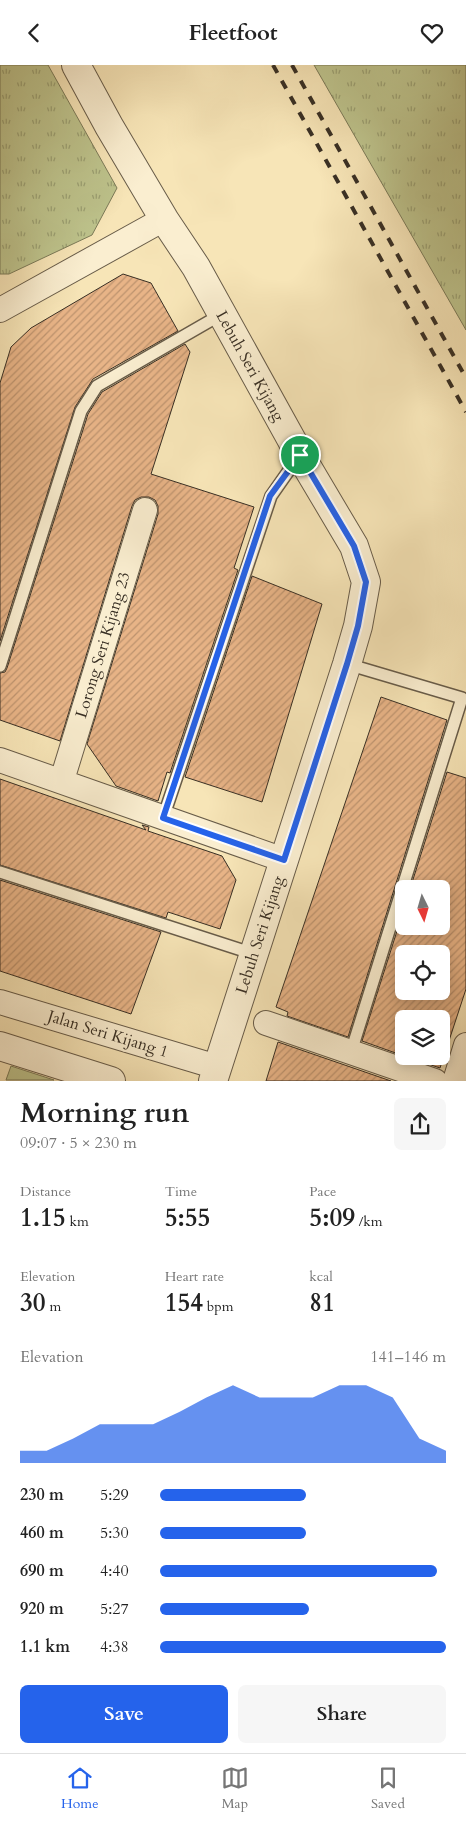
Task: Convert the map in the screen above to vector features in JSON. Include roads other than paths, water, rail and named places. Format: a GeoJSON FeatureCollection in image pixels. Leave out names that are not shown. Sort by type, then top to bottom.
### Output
{"type":"FeatureCollection","features":[{"type":"Feature","properties":{"kind":"street","name":"Lebuh Seri Kijang"},"geometry":{"type":"LineString","coordinates":[[76,65],[109,126],[164,219],[196,267],[300,455],[354,546],[366,582],[358,626],[347,664],[215,1074]]}},
{"type":"Feature","properties":{"kind":"street"},"geometry":{"type":"LineString","coordinates":[[0,310],[164,219]]}},
{"type":"Feature","properties":{"kind":"street","name":"Lorong Seri Kijang 23"},"geometry":{"type":"LineString","coordinates":[[62,780],[145,509]]}},
{"type":"Feature","properties":{"kind":"street"},"geometry":{"type":"LineString","coordinates":[[0,760],[62,780],[163,818],[284,860]]}},
{"type":"Feature","properties":{"kind":"street","name":"Jalan Seri Kijang 1"},"geometry":{"type":"LineString","coordinates":[[0,1002],[215,1074]]}},
{"type":"Feature","properties":{"kind":"street"},"geometry":{"type":"LineString","coordinates":[[266,1023],[434,1081]]}},
{"type":"Feature","properties":{"kind":"street"},"geometry":{"type":"LineString","coordinates":[[455,1081],[466,1045]]}},
{"type":"Feature","properties":{"kind":"street"},"geometry":{"type":"LineString","coordinates":[[0,1046],[111,1081]]}},
{"type":"Feature","properties":{"kind":"lane"},"geometry":{"type":"LineString","coordinates":[[0,666],[82,411],[97,386],[222,314]]}},
{"type":"Feature","properties":{"kind":"lane"},"geometry":{"type":"LineString","coordinates":[[163,818],[270,496],[300,455]]}},
{"type":"Feature","properties":{"kind":"lane"},"geometry":{"type":"LineString","coordinates":[[347,664],[462,698],[351,1052]]}},
{"type":"Feature","properties":{"kind":"lane"},"geometry":{"type":"LineString","coordinates":[[0,872],[254,954]]}},
{"type":"Feature","properties":{"kind":"railway"},"geometry":{"type":"LineString","coordinates":[[273,65],[466,412]]}},
{"type":"Feature","properties":{"kind":"railway"},"geometry":{"type":"LineString","coordinates":[[292,65],[466,378]]}}]}
